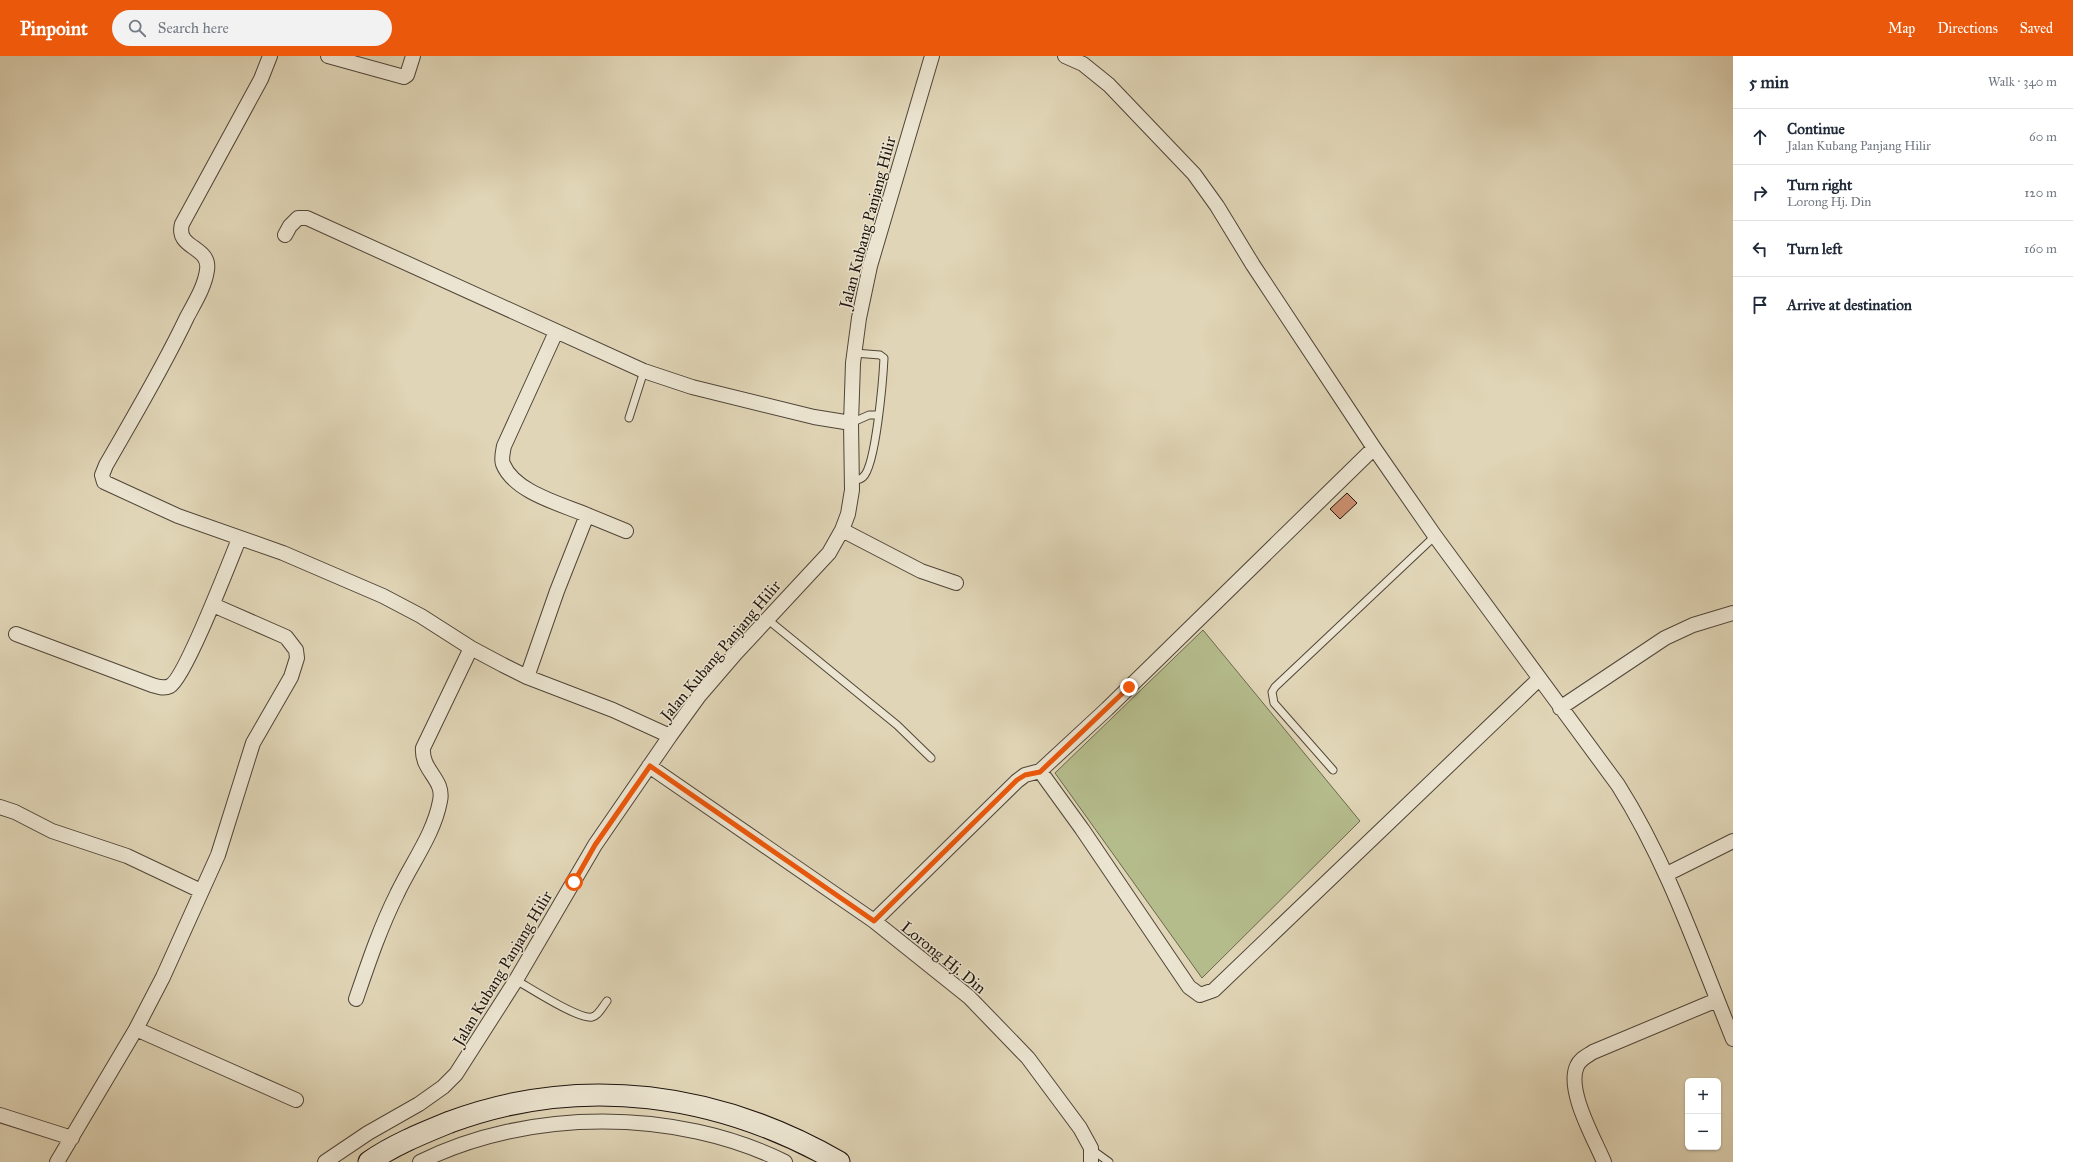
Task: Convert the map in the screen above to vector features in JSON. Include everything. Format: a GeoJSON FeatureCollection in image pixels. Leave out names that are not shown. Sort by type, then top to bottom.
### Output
{"type":"FeatureCollection","features":[{"type":"Feature","properties":{"kind":"main road"},"geometry":{"type":"LineString","coordinates":[[369,1162],[424,1132],[474,1113],[517,1103],[566,1096],[614,1094],[652,1097],[712,1108],[768,1126],[813,1147],[839,1162]]}},
{"type":"Feature","properties":{"kind":"street"},"geometry":{"type":"LineString","coordinates":[[270,56],[261,79],[182,224],[180,230],[182,238],[206,257],[208,263],[201,290],[177,339],[106,465],[102,475],[104,482],[112,487],[178,516],[239,539],[283,553],[383,596],[421,616],[471,648],[527,677],[613,710],[670,736]]}},
{"type":"Feature","properties":{"kind":"street"},"geometry":{"type":"LineString","coordinates":[[328,56],[404,77],[407,75],[413,56]]}},
{"type":"Feature","properties":{"kind":"street","name":"Jalan Kubang Panjang Hilir"},"geometry":{"type":"LineString","coordinates":[[325,1162],[443,1087],[461,1067],[516,980],[595,845],[670,736],[699,696],[767,619],[829,553],[842,530],[848,514],[852,481],[851,423],[854,353],[870,266],[932,56]]}},
{"type":"Feature","properties":{"kind":"street"},"geometry":{"type":"LineString","coordinates":[[1065,56],[1083,64],[1109,85],[1194,174],[1217,206],[1253,265],[1374,448],[1435,536],[1618,785],[1633,809],[1667,874],[1733,1039]]}},
{"type":"Feature","properties":{"kind":"street"},"geometry":{"type":"LineString","coordinates":[[286,235],[290,226],[298,218],[307,218],[644,371],[692,387],[814,417],[851,423]]}},
{"type":"Feature","properties":{"kind":"street"},"geometry":{"type":"LineString","coordinates":[[556,332],[504,446],[502,463],[509,476],[524,488],[586,516],[626,531]]}},
{"type":"Feature","properties":{"kind":"street"},"geometry":{"type":"LineString","coordinates":[[874,921],[1017,780],[1025,775],[1040,772],[1107,709],[1374,448]]}},
{"type":"Feature","properties":{"kind":"street"},"geometry":{"type":"LineString","coordinates":[[527,677],[557,591],[586,516]]}},
{"type":"Feature","properties":{"kind":"street"},"geometry":{"type":"LineString","coordinates":[[842,530],[921,571],[956,583]]}},
{"type":"Feature","properties":{"kind":"street"},"geometry":{"type":"LineString","coordinates":[[16,634],[162,688],[170,686],[175,681],[213,605],[239,539]]}},
{"type":"Feature","properties":{"kind":"street"},"geometry":{"type":"LineString","coordinates":[[57,1162],[136,1029],[164,977],[218,855],[253,744],[292,676],[297,658],[296,650],[286,637],[213,605]]}},
{"type":"Feature","properties":{"kind":"street"},"geometry":{"type":"LineString","coordinates":[[1560,708],[1666,638],[1692,625],[1733,613]]}},
{"type":"Feature","properties":{"kind":"street"},"geometry":{"type":"LineString","coordinates":[[356,999],[374,946],[396,895],[437,814],[441,800],[441,791],[438,782],[423,761],[423,748],[471,648]]}},
{"type":"Feature","properties":{"kind":"street"},"geometry":{"type":"LineString","coordinates":[[1040,772],[1082,829],[1189,987],[1200,995],[1207,994],[1214,990],[1539,679]]}},
{"type":"Feature","properties":{"kind":"street","name":"Lorong Hj. Din"},"geometry":{"type":"LineString","coordinates":[[650,766],[874,921],[969,997],[1023,1053],[1080,1128],[1091,1155]]}},
{"type":"Feature","properties":{"kind":"street"},"geometry":{"type":"LineString","coordinates":[[0,807],[15,812],[52,831],[127,856],[201,891]]}},
{"type":"Feature","properties":{"kind":"street"},"geometry":{"type":"LineString","coordinates":[[1667,874],[1733,841]]}},
{"type":"Feature","properties":{"kind":"street"},"geometry":{"type":"LineString","coordinates":[[1604,1162],[1577,1098],[1574,1084],[1577,1064],[1593,1052],[1717,1000]]}},
{"type":"Feature","properties":{"kind":"street"},"geometry":{"type":"LineString","coordinates":[[136,1029],[296,1100]]}},
{"type":"Feature","properties":{"kind":"street"},"geometry":{"type":"LineString","coordinates":[[0,1115],[72,1138]]}},
{"type":"Feature","properties":{"kind":"street"},"geometry":{"type":"LineString","coordinates":[[420,1162],[478,1138],[550,1125],[626,1121],[700,1131],[762,1157],[786,1162]]}},
{"type":"Feature","properties":{"kind":"lane"},"geometry":{"type":"LineString","coordinates":[[852,481],[861,479],[868,470],[878,415],[884,358],[880,355],[854,353]]}},
{"type":"Feature","properties":{"kind":"lane"},"geometry":{"type":"LineString","coordinates":[[629,418],[644,371]]}},
{"type":"Feature","properties":{"kind":"lane"},"geometry":{"type":"LineString","coordinates":[[851,423],[869,415],[878,415]]}},
{"type":"Feature","properties":{"kind":"lane"},"geometry":{"type":"LineString","coordinates":[[1333,770],[1274,703],[1272,692],[1275,687],[1435,536]]}},
{"type":"Feature","properties":{"kind":"lane"},"geometry":{"type":"LineString","coordinates":[[767,619],[897,724],[931,758]]}},
{"type":"Feature","properties":{"kind":"lane"},"geometry":{"type":"LineString","coordinates":[[516,980],[577,1014],[591,1018],[596,1015],[607,1001]]}},
{"type":"Feature","properties":{"kind":"lane"},"geometry":{"type":"LineString","coordinates":[[1091,1155],[1109,1162]]}},
{"type":"Feature","properties":{"kind":"green space"},"geometry":{"type":"Polygon","coordinates":[[[1203,630],[1360,821],[1202,978],[1055,773],[1203,630]]]}},
{"type":"Feature","properties":{"kind":"building"},"geometry":{"type":"Polygon","coordinates":[[[1347,493],[1357,503],[1340,519],[1330,509],[1347,493]]]}},
{"type":"Feature","properties":{"kind":"route"},"geometry":{"type":"LineString","coordinates":[[574,882],[595,845],[650,766],[874,921],[1017,780],[1025,775],[1040,772],[1129,687]]}}]}
